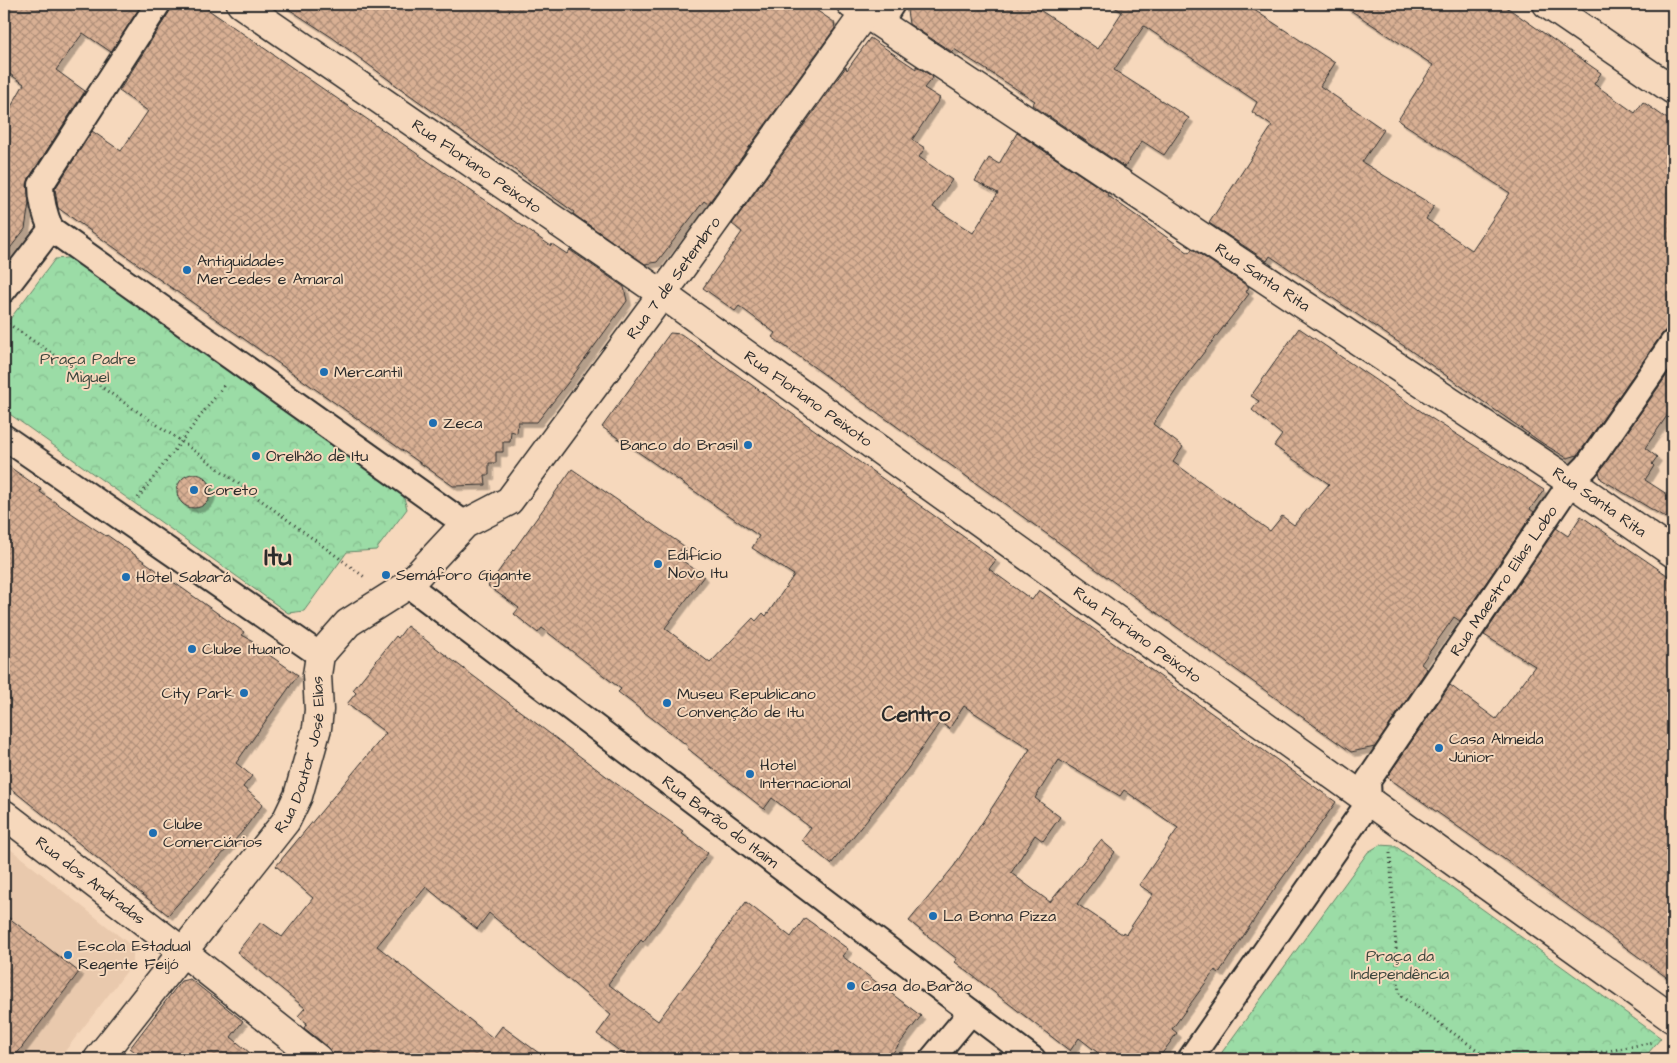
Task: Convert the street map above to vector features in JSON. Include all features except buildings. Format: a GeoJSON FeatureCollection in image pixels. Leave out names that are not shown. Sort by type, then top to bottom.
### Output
{"type":"FeatureCollection","features":[{"type":"Feature","properties":{"kind":"street"},"geometry":{"type":"LineString","coordinates":[[4,437],[320,655],[348,623],[408,585],[465,524],[51,229],[45,215],[41,185],[158,4]]}},
{"type":"Feature","properties":{"kind":"street","name":"Rua Floriano Peixoto"},"geometry":{"type":"LineString","coordinates":[[241,4],[662,294],[1378,808]]}},
{"type":"Feature","properties":{"kind":"street"},"geometry":{"type":"LineString","coordinates":[[1547,4],[1673,90]]}},
{"type":"Feature","properties":{"kind":"street","name":"Rua 7 de Setembro"},"geometry":{"type":"LineString","coordinates":[[465,524],[509,501],[872,11]]}},
{"type":"Feature","properties":{"kind":"street","name":"Rua Santa Rita"},"geometry":{"type":"LineString","coordinates":[[872,11],[1571,482],[1673,553]]}},
{"type":"Feature","properties":{"kind":"street"},"geometry":{"type":"LineString","coordinates":[[4,290],[51,229]]}},
{"type":"Feature","properties":{"kind":"street","name":"Rua Maestro Elias Lobo"},"geometry":{"type":"LineString","coordinates":[[1378,808],[1368,780],[1571,482],[1587,466],[1673,342]]}},
{"type":"Feature","properties":{"kind":"street","name":"Rua Barão do Itaim"},"geometry":{"type":"LineString","coordinates":[[408,585],[1032,1059]]}},
{"type":"Feature","properties":{"kind":"street","name":"Rua Doutor José Elias"},"geometry":{"type":"LineString","coordinates":[[98,1059],[286,821],[298,796],[317,728],[319,710],[317,675],[320,655]]}},
{"type":"Feature","properties":{"kind":"street"},"geometry":{"type":"LineString","coordinates":[[1190,1059],[1378,808],[1668,1030]]}},
{"type":"Feature","properties":{"kind":"street","name":"Rua dos Andradas"},"geometry":{"type":"LineString","coordinates":[[4,814],[318,1059]]}},
{"type":"Feature","properties":{"kind":"street"},"geometry":{"type":"LineString","coordinates":[[932,1059],[971,1012]]}},
{"type":"Feature","properties":{"kind":"path"},"geometry":{"type":"LineString","coordinates":[[4,321],[181,441],[370,580],[382,602]]}},
{"type":"Feature","properties":{"kind":"path"},"geometry":{"type":"LineString","coordinates":[[122,519],[240,363]]}},
{"type":"Feature","properties":{"kind":"path"},"geometry":{"type":"LineString","coordinates":[[1378,808],[1399,995],[1490,1059]]}},
{"type":"Feature","properties":{"kind":"path"},"geometry":{"type":"LineString","coordinates":[[1567,1059],[1668,1030]]}},
{"type":"Feature","properties":{"kind":"shaded area","name":"Escola Estadual Regente Feijó"},"geometry":{"type":"Polygon","coordinates":[[[4,844],[123,939],[133,950],[133,959],[130,967],[59,1059],[4,1059],[4,844]]]}},
{"type":"Feature","properties":{"kind":"green space","name":"Praça Padre Miguel"},"geometry":{"type":"Polygon","coordinates":[[[77,257],[403,494],[407,509],[376,550],[347,552],[304,611],[288,613],[4,410],[4,327],[55,259],[77,257]]]}},
{"type":"Feature","properties":{"kind":"green space","name":"Praça da Independência"},"geometry":{"type":"Polygon","coordinates":[[[1380,845],[1395,846],[1661,1038],[1643,1059],[1217,1059],[1368,852],[1380,845]]]}},
{"type":"Feature","properties":{"kind":"place","name":"Antiguidades Mercedes e Amaral"},"geometry":{"type":"Point","coordinates":[187,270]}},
{"type":"Feature","properties":{"kind":"place","name":"Mercantil"},"geometry":{"type":"Point","coordinates":[324,372]}},
{"type":"Feature","properties":{"kind":"place","name":"Zeca"},"geometry":{"type":"Point","coordinates":[433,423]}},
{"type":"Feature","properties":{"kind":"place","name":"Banco do Brasil"},"geometry":{"type":"Point","coordinates":[748,445]}},
{"type":"Feature","properties":{"kind":"place","name":"Orelhão de Itu"},"geometry":{"type":"Point","coordinates":[256,456]}},
{"type":"Feature","properties":{"kind":"place","name":"Coreto"},"geometry":{"type":"Point","coordinates":[194,490]}},
{"type":"Feature","properties":{"kind":"place","name":"Edifício Novo Itu"},"geometry":{"type":"Point","coordinates":[658,564]}},
{"type":"Feature","properties":{"kind":"place","name":"Semáforo Gigante"},"geometry":{"type":"Point","coordinates":[386,575]}},
{"type":"Feature","properties":{"kind":"place","name":"Hotel Sabará"},"geometry":{"type":"Point","coordinates":[126,577]}},
{"type":"Feature","properties":{"kind":"place","name":"Clube Ituano"},"geometry":{"type":"Point","coordinates":[192,649]}},
{"type":"Feature","properties":{"kind":"place","name":"City Park"},"geometry":{"type":"Point","coordinates":[244,693]}},
{"type":"Feature","properties":{"kind":"place","name":"Museu Republicano Convenção de Itu"},"geometry":{"type":"Point","coordinates":[667,703]}},
{"type":"Feature","properties":{"kind":"place","name":"Casa Almeida Júnior"},"geometry":{"type":"Point","coordinates":[1439,748]}},
{"type":"Feature","properties":{"kind":"place","name":"Hotel Internacional"},"geometry":{"type":"Point","coordinates":[750,774]}},
{"type":"Feature","properties":{"kind":"place","name":"Clube Comerciários"},"geometry":{"type":"Point","coordinates":[153,833]}},
{"type":"Feature","properties":{"kind":"place","name":"La Bonna Pizza"},"geometry":{"type":"Point","coordinates":[933,916]}},
{"type":"Feature","properties":{"kind":"place","name":"Escola Estadual Regente Feijó"},"geometry":{"type":"Point","coordinates":[68,955]}},
{"type":"Feature","properties":{"kind":"place","name":"Casa do Barão"},"geometry":{"type":"Point","coordinates":[851,986]}},
{"type":"Feature","properties":{"kind":"district","name":"Itu"},"geometry":{"type":"Point","coordinates":[278,557]}},
{"type":"Feature","properties":{"kind":"district","name":"Centro"},"geometry":{"type":"Point","coordinates":[916,714]}}]}
